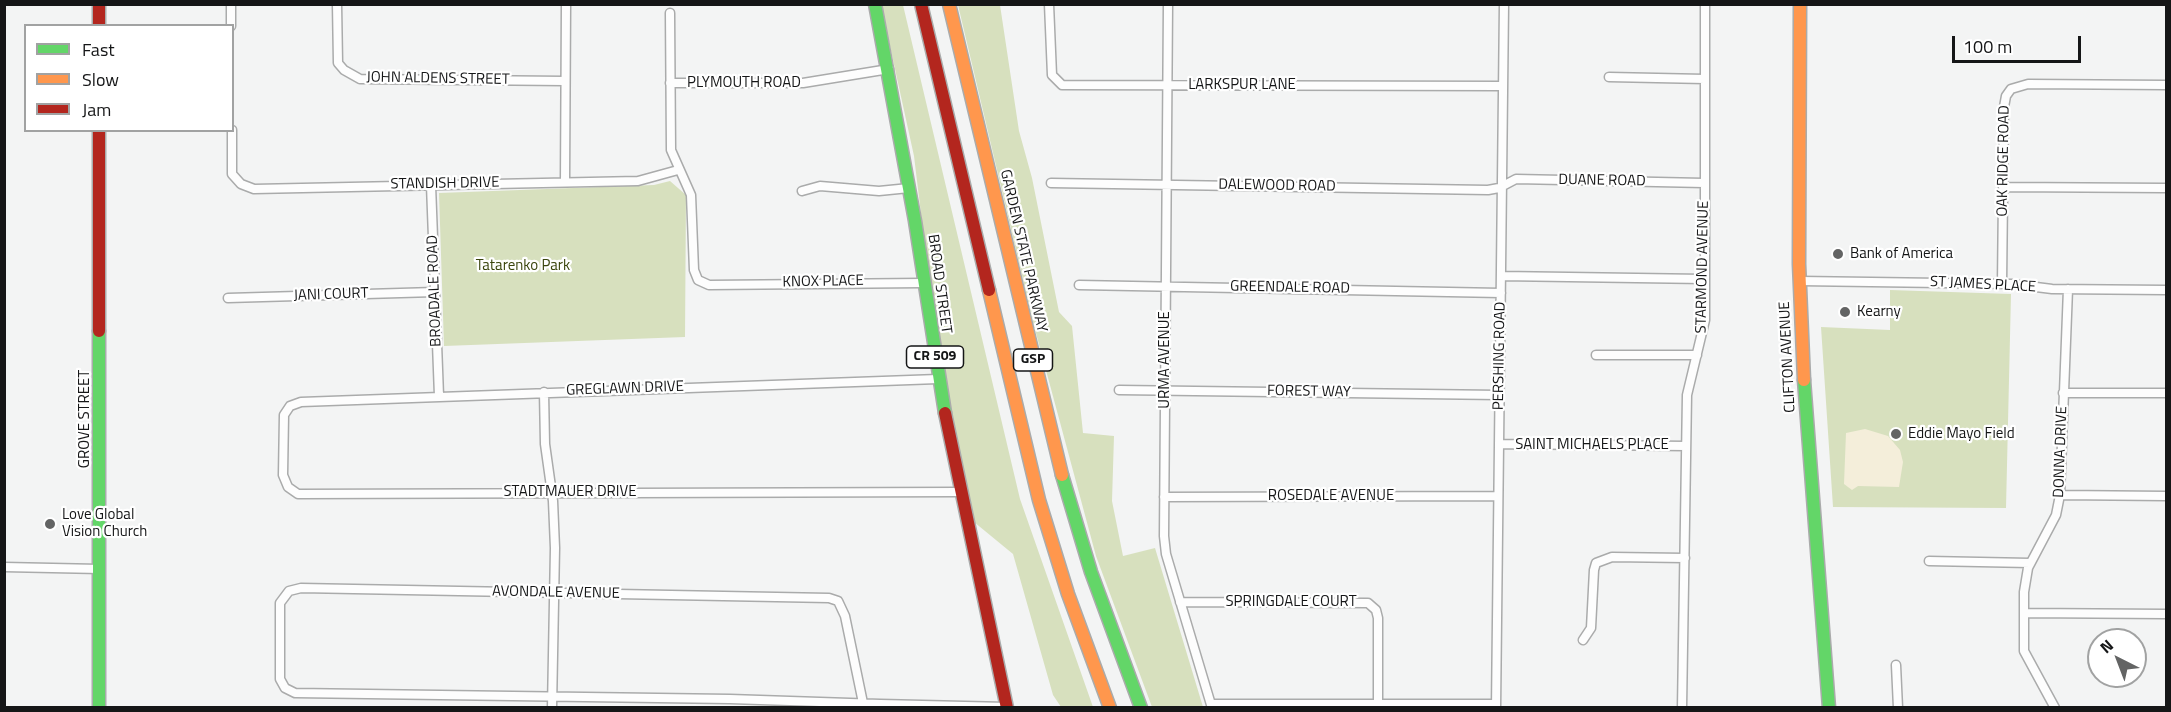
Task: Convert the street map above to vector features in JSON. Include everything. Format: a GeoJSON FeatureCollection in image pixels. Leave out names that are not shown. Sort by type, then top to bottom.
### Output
{"type":"FeatureCollection","features":[{"type":"Feature","properties":{"kind":"main road"},"geometry":{"type":"LineString","coordinates":[[99,4],[99,24]]}},
{"type":"Feature","properties":{"kind":"main road","name":"BROAD STREET"},"geometry":{"type":"LineString","coordinates":[[875,4],[889,69],[909,188],[938,379],[1007,707]]}},
{"type":"Feature","properties":{"kind":"main road","name":"GSP"},"geometry":{"type":"LineString","coordinates":[[921,4],[1039,500],[1068,594],[1110,708]]}},
{"type":"Feature","properties":{"kind":"main road","name":"GARDEN STATE PARKWAY"},"geometry":{"type":"LineString","coordinates":[[949,4],[1062,475],[1091,572],[1141,708]]}},
{"type":"Feature","properties":{"kind":"main road","name":"CLIFTON AVENUE"},"geometry":{"type":"LineString","coordinates":[[1800,4],[1800,281],[1805,408],[1829,708]]}},
{"type":"Feature","properties":{"kind":"main road","name":"GROVE STREET"},"geometry":{"type":"LineString","coordinates":[[99,132],[99,708]]}},
{"type":"Feature","properties":{"kind":"street"},"geometry":{"type":"LineString","coordinates":[[231,4],[231,24]]}},
{"type":"Feature","properties":{"kind":"street","name":"JOHN ALDENS STREET"},"geometry":{"type":"LineString","coordinates":[[337,4],[338,63],[360,79],[565,81]]}},
{"type":"Feature","properties":{"kind":"street"},"geometry":{"type":"LineString","coordinates":[[565,182],[566,4]]}},
{"type":"Feature","properties":{"kind":"street","name":"URMA AVENUE"},"geometry":{"type":"LineString","coordinates":[[1168,4],[1164,390],[1166,554],[1212,706]]}},
{"type":"Feature","properties":{"kind":"street","name":"PERSHING ROAD"},"geometry":{"type":"LineString","coordinates":[[1496,706],[1504,4]]}},
{"type":"Feature","properties":{"kind":"street","name":"STARMOND AVENUE"},"geometry":{"type":"LineString","coordinates":[[1682,708],[1688,381],[1705,321],[1705,4]]}},
{"type":"Feature","properties":{"kind":"street","name":"LARKSPUR LANE"},"geometry":{"type":"LineString","coordinates":[[1049,7],[1052,75],[1059,84],[1503,86]]}},
{"type":"Feature","properties":{"kind":"street","name":"KNOX PLACE"},"geometry":{"type":"LineString","coordinates":[[670,13],[671,150],[693,204],[696,276],[703,284],[923,283]]}},
{"type":"Feature","properties":{"kind":"street","name":"PLYMOUTH ROAD"},"geometry":{"type":"LineString","coordinates":[[670,83],[803,83],[889,69]]}},
{"type":"Feature","properties":{"kind":"street"},"geometry":{"type":"LineString","coordinates":[[1609,77],[1705,79]]}},
{"type":"Feature","properties":{"kind":"street","name":"OAK RIDGE ROAD"},"geometry":{"type":"LineString","coordinates":[[2002,284],[2004,107],[2006,96],[2011,88],[2028,84],[2166,85]]}},
{"type":"Feature","properties":{"kind":"street","name":"STANDISH DRIVE"},"geometry":{"type":"LineString","coordinates":[[232,132],[232,174],[237,180],[254,189],[638,181],[678,170]]}},
{"type":"Feature","properties":{"kind":"street","name":"DUANE ROAD"},"geometry":{"type":"LineString","coordinates":[[1502,186],[1516,179],[1704,183]]}},
{"type":"Feature","properties":{"kind":"street","name":"DALEWOOD ROAD"},"geometry":{"type":"LineString","coordinates":[[1051,183],[1477,190],[1493,190],[1502,186]]}},
{"type":"Feature","properties":{"kind":"street","name":"BROADALE ROAD"},"geometry":{"type":"LineString","coordinates":[[431,185],[439,396]]}},
{"type":"Feature","properties":{"kind":"street"},"geometry":{"type":"LineString","coordinates":[[802,191],[820,186],[879,191],[909,188]]}},
{"type":"Feature","properties":{"kind":"street"},"geometry":{"type":"LineString","coordinates":[[2003,186],[2166,188]]}},
{"type":"Feature","properties":{"kind":"street"},"geometry":{"type":"LineString","coordinates":[[1501,276],[1704,279]]}},
{"type":"Feature","properties":{"kind":"street","name":"ST JAMES PLACE"},"geometry":{"type":"LineString","coordinates":[[1800,281],[2002,284],[2068,289],[2166,290]]}},
{"type":"Feature","properties":{"kind":"street","name":"GREENDALE ROAD"},"geometry":{"type":"LineString","coordinates":[[1079,285],[1501,293]]}},
{"type":"Feature","properties":{"kind":"street","name":"DONNA DRIVE"},"geometry":{"type":"LineString","coordinates":[[2055,708],[2024,651],[2025,578],[2030,563],[2056,514],[2060,495],[2068,289]]}},
{"type":"Feature","properties":{"kind":"street","name":"JANI COURT"},"geometry":{"type":"LineString","coordinates":[[228,298],[435,292]]}},
{"type":"Feature","properties":{"kind":"street"},"geometry":{"type":"LineString","coordinates":[[1596,355],[1697,355]]}},
{"type":"Feature","properties":{"kind":"street","name":"GREGLAWN DRIVE"},"geometry":{"type":"LineString","coordinates":[[312,401],[938,379]]}},
{"type":"Feature","properties":{"kind":"street","name":"FOREST WAY"},"geometry":{"type":"LineString","coordinates":[[1119,390],[1499,395]]}},
{"type":"Feature","properties":{"kind":"street"},"geometry":{"type":"LineString","coordinates":[[544,392],[545,444],[552,491],[555,548],[552,708]]}},
{"type":"Feature","properties":{"kind":"street"},"geometry":{"type":"LineString","coordinates":[[2063,393],[2166,393]]}},
{"type":"Feature","properties":{"kind":"street","name":"STADTMAUER DRIVE"},"geometry":{"type":"LineString","coordinates":[[312,401],[290,406],[283,420],[283,475],[288,487],[298,494],[552,491],[961,492]]}},
{"type":"Feature","properties":{"kind":"street","name":"SAINT MICHAELS PLACE"},"geometry":{"type":"LineString","coordinates":[[1499,444],[1686,446]]}},
{"type":"Feature","properties":{"kind":"street"},"geometry":{"type":"LineString","coordinates":[[2060,495],[2166,496]]}},
{"type":"Feature","properties":{"kind":"street","name":"ROSEDALE AVENUE"},"geometry":{"type":"LineString","coordinates":[[1164,497],[1498,496]]}},
{"type":"Feature","properties":{"kind":"street"},"geometry":{"type":"LineString","coordinates":[[1583,640],[1591,628],[1596,563],[1612,557],[1685,558]]}},
{"type":"Feature","properties":{"kind":"street"},"geometry":{"type":"LineString","coordinates":[[1929,561],[2030,563]]}},
{"type":"Feature","properties":{"kind":"street"},"geometry":{"type":"LineString","coordinates":[[4,567],[100,569]]}},
{"type":"Feature","properties":{"kind":"street","name":"AVONDALE AVENUE"},"geometry":{"type":"LineString","coordinates":[[552,697],[304,694],[289,691],[280,679],[280,603],[285,595],[294,589],[834,599],[842,606],[845,616],[863,703]]}},
{"type":"Feature","properties":{"kind":"street","name":"SPRINGDALE COURT"},"geometry":{"type":"LineString","coordinates":[[1180,602],[1368,603],[1376,610],[1378,618],[1378,704]]}},
{"type":"Feature","properties":{"kind":"street"},"geometry":{"type":"LineString","coordinates":[[2024,613],[2166,614]]}},
{"type":"Feature","properties":{"kind":"street"},"geometry":{"type":"LineString","coordinates":[[1896,665],[1898,708]]}},
{"type":"Feature","properties":{"kind":"street"},"geometry":{"type":"LineString","coordinates":[[552,697],[1007,707]]}},
{"type":"Feature","properties":{"kind":"street"},"geometry":{"type":"LineString","coordinates":[[1212,706],[1378,704],[1496,706]]}},
{"type":"Feature","properties":{"kind":"green space"},"geometry":{"type":"Polygon","coordinates":[[[881,5],[903,5],[1020,499],[1093,707],[1061,707],[1053,695],[1013,554],[974,522],[951,418],[933,313],[914,156],[881,5]]]}},
{"type":"Feature","properties":{"kind":"green space"},"geometry":{"type":"Polygon","coordinates":[[[958,5],[1000,5],[1019,131],[1032,178],[1059,312],[1072,326],[1083,433],[1114,436],[1112,501],[1123,556],[1155,548],[1203,707],[1152,707],[1096,556],[1033,322],[958,5]]]}},
{"type":"Feature","properties":{"kind":"green space","name":"Tatarenko Park"},"geometry":{"type":"Polygon","coordinates":[[[670,181],[686,195],[685,337],[444,346],[439,193],[654,185],[670,181]]]}},
{"type":"Feature","properties":{"kind":"green space"},"geometry":{"type":"Polygon","coordinates":[[[1890,290],[2011,294],[2006,508],[1833,507],[1821,327],[1890,330],[1890,290]]]}},
{"type":"Feature","properties":{"kind":"sand"},"geometry":{"type":"Polygon","coordinates":[[[1865,429],[1888,436],[1900,450],[1903,462],[1899,487],[1858,486],[1852,490],[1844,484],[1846,433],[1865,429]]]}},
{"type":"Feature","properties":{"kind":"traffic: fast"},"geometry":{"type":"LineString","coordinates":[[875,4],[915,221],[945,413]]}},
{"type":"Feature","properties":{"kind":"traffic: fast"},"geometry":{"type":"LineString","coordinates":[[99,331],[99,708]]}},
{"type":"Feature","properties":{"kind":"traffic: fast"},"geometry":{"type":"LineString","coordinates":[[1804,380],[1829,708]]}},
{"type":"Feature","properties":{"kind":"traffic: fast"},"geometry":{"type":"LineString","coordinates":[[1062,475],[1091,572],[1141,708]]}},
{"type":"Feature","properties":{"kind":"traffic: slow"},"geometry":{"type":"LineString","coordinates":[[949,4],[1062,475]]}},
{"type":"Feature","properties":{"kind":"traffic: slow"},"geometry":{"type":"LineString","coordinates":[[1800,4],[1799,264],[1804,380]]}},
{"type":"Feature","properties":{"kind":"traffic: slow"},"geometry":{"type":"LineString","coordinates":[[989,290],[1039,500],[1068,594],[1110,708]]}},
{"type":"Feature","properties":{"kind":"traffic: jam"},"geometry":{"type":"LineString","coordinates":[[99,4],[99,24]]}},
{"type":"Feature","properties":{"kind":"traffic: jam"},"geometry":{"type":"LineString","coordinates":[[921,4],[989,290]]}},
{"type":"Feature","properties":{"kind":"traffic: jam"},"geometry":{"type":"LineString","coordinates":[[99,132],[99,331]]}},
{"type":"Feature","properties":{"kind":"traffic: jam"},"geometry":{"type":"LineString","coordinates":[[945,413],[1007,708]]}},
{"type":"Feature","properties":{"kind":"place","name":"Bank of America"},"geometry":{"type":"Point","coordinates":[1838,254]}},
{"type":"Feature","properties":{"kind":"place","name":"Kearny"},"geometry":{"type":"Point","coordinates":[1845,312]}},
{"type":"Feature","properties":{"kind":"place","name":"Eddie Mayo Field"},"geometry":{"type":"Point","coordinates":[1896,434]}},
{"type":"Feature","properties":{"kind":"place","name":"Love Global Vision Church"},"geometry":{"type":"Point","coordinates":[50,524]}}]}
